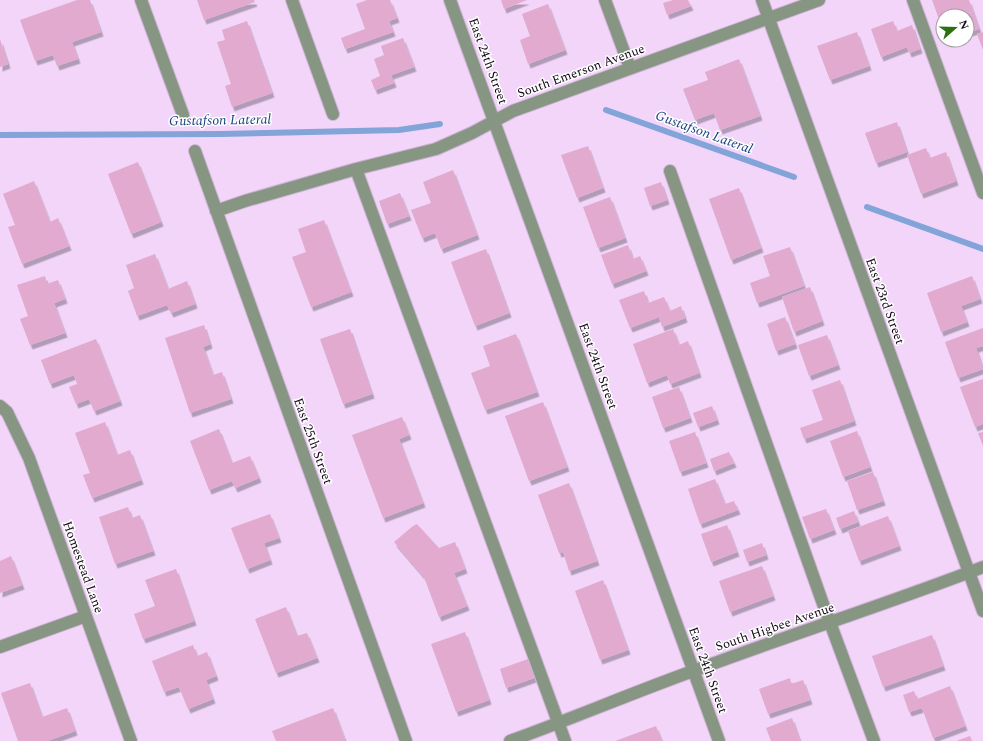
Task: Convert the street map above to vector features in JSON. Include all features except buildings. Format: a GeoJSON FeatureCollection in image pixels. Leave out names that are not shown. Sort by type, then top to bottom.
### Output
{"type":"FeatureCollection","features":[{"type":"Feature","properties":{"kind":"street"},"geometry":{"type":"LineString","coordinates":[[141,0],[183,115]]}},
{"type":"Feature","properties":{"kind":"street"},"geometry":{"type":"LineString","coordinates":[[292,0],[333,114]]}},
{"type":"Feature","properties":{"kind":"street","name":"East 24th Street"},"geometry":{"type":"LineString","coordinates":[[450,0],[719,741]]}},
{"type":"Feature","properties":{"kind":"street"},"geometry":{"type":"LineString","coordinates":[[605,0],[630,68]]}},
{"type":"Feature","properties":{"kind":"street","name":"East 23rd Street"},"geometry":{"type":"LineString","coordinates":[[762,0],[983,611]]}},
{"type":"Feature","properties":{"kind":"street","name":"South Emerson Avenue"},"geometry":{"type":"LineString","coordinates":[[216,211],[244,201],[356,169],[436,149],[472,134],[494,120],[513,111],[819,0]]}},
{"type":"Feature","properties":{"kind":"street"},"geometry":{"type":"LineString","coordinates":[[913,0],[983,193]]}},
{"type":"Feature","properties":{"kind":"street","name":"East 25th Street"},"geometry":{"type":"LineString","coordinates":[[195,151],[406,741]]}},
{"type":"Feature","properties":{"kind":"street"},"geometry":{"type":"LineString","coordinates":[[356,169],[565,741]]}},
{"type":"Feature","properties":{"kind":"street"},"geometry":{"type":"LineString","coordinates":[[670,171],[830,623],[874,741]]}},
{"type":"Feature","properties":{"kind":"street","name":"Homestead Lane"},"geometry":{"type":"LineString","coordinates":[[0,406],[7,412],[29,458],[131,741]]}},
{"type":"Feature","properties":{"kind":"street","name":"South Higbee Avenue"},"geometry":{"type":"LineString","coordinates":[[510,741],[559,724],[693,671],[983,567]]}},
{"type":"Feature","properties":{"kind":"street"},"geometry":{"type":"LineString","coordinates":[[0,647],[86,616]]}},
{"type":"Feature","properties":{"kind":"waterway","name":"Gustafson Lateral"},"geometry":{"type":"LineString","coordinates":[[606,110],[794,177]]}},
{"type":"Feature","properties":{"kind":"waterway","name":"Gustafson Lateral"},"geometry":{"type":"LineString","coordinates":[[0,135],[220,134],[399,130],[440,124]]}},
{"type":"Feature","properties":{"kind":"waterway","name":"Gustafson Lateral"},"geometry":{"type":"LineString","coordinates":[[867,207],[983,249]]}}]}
